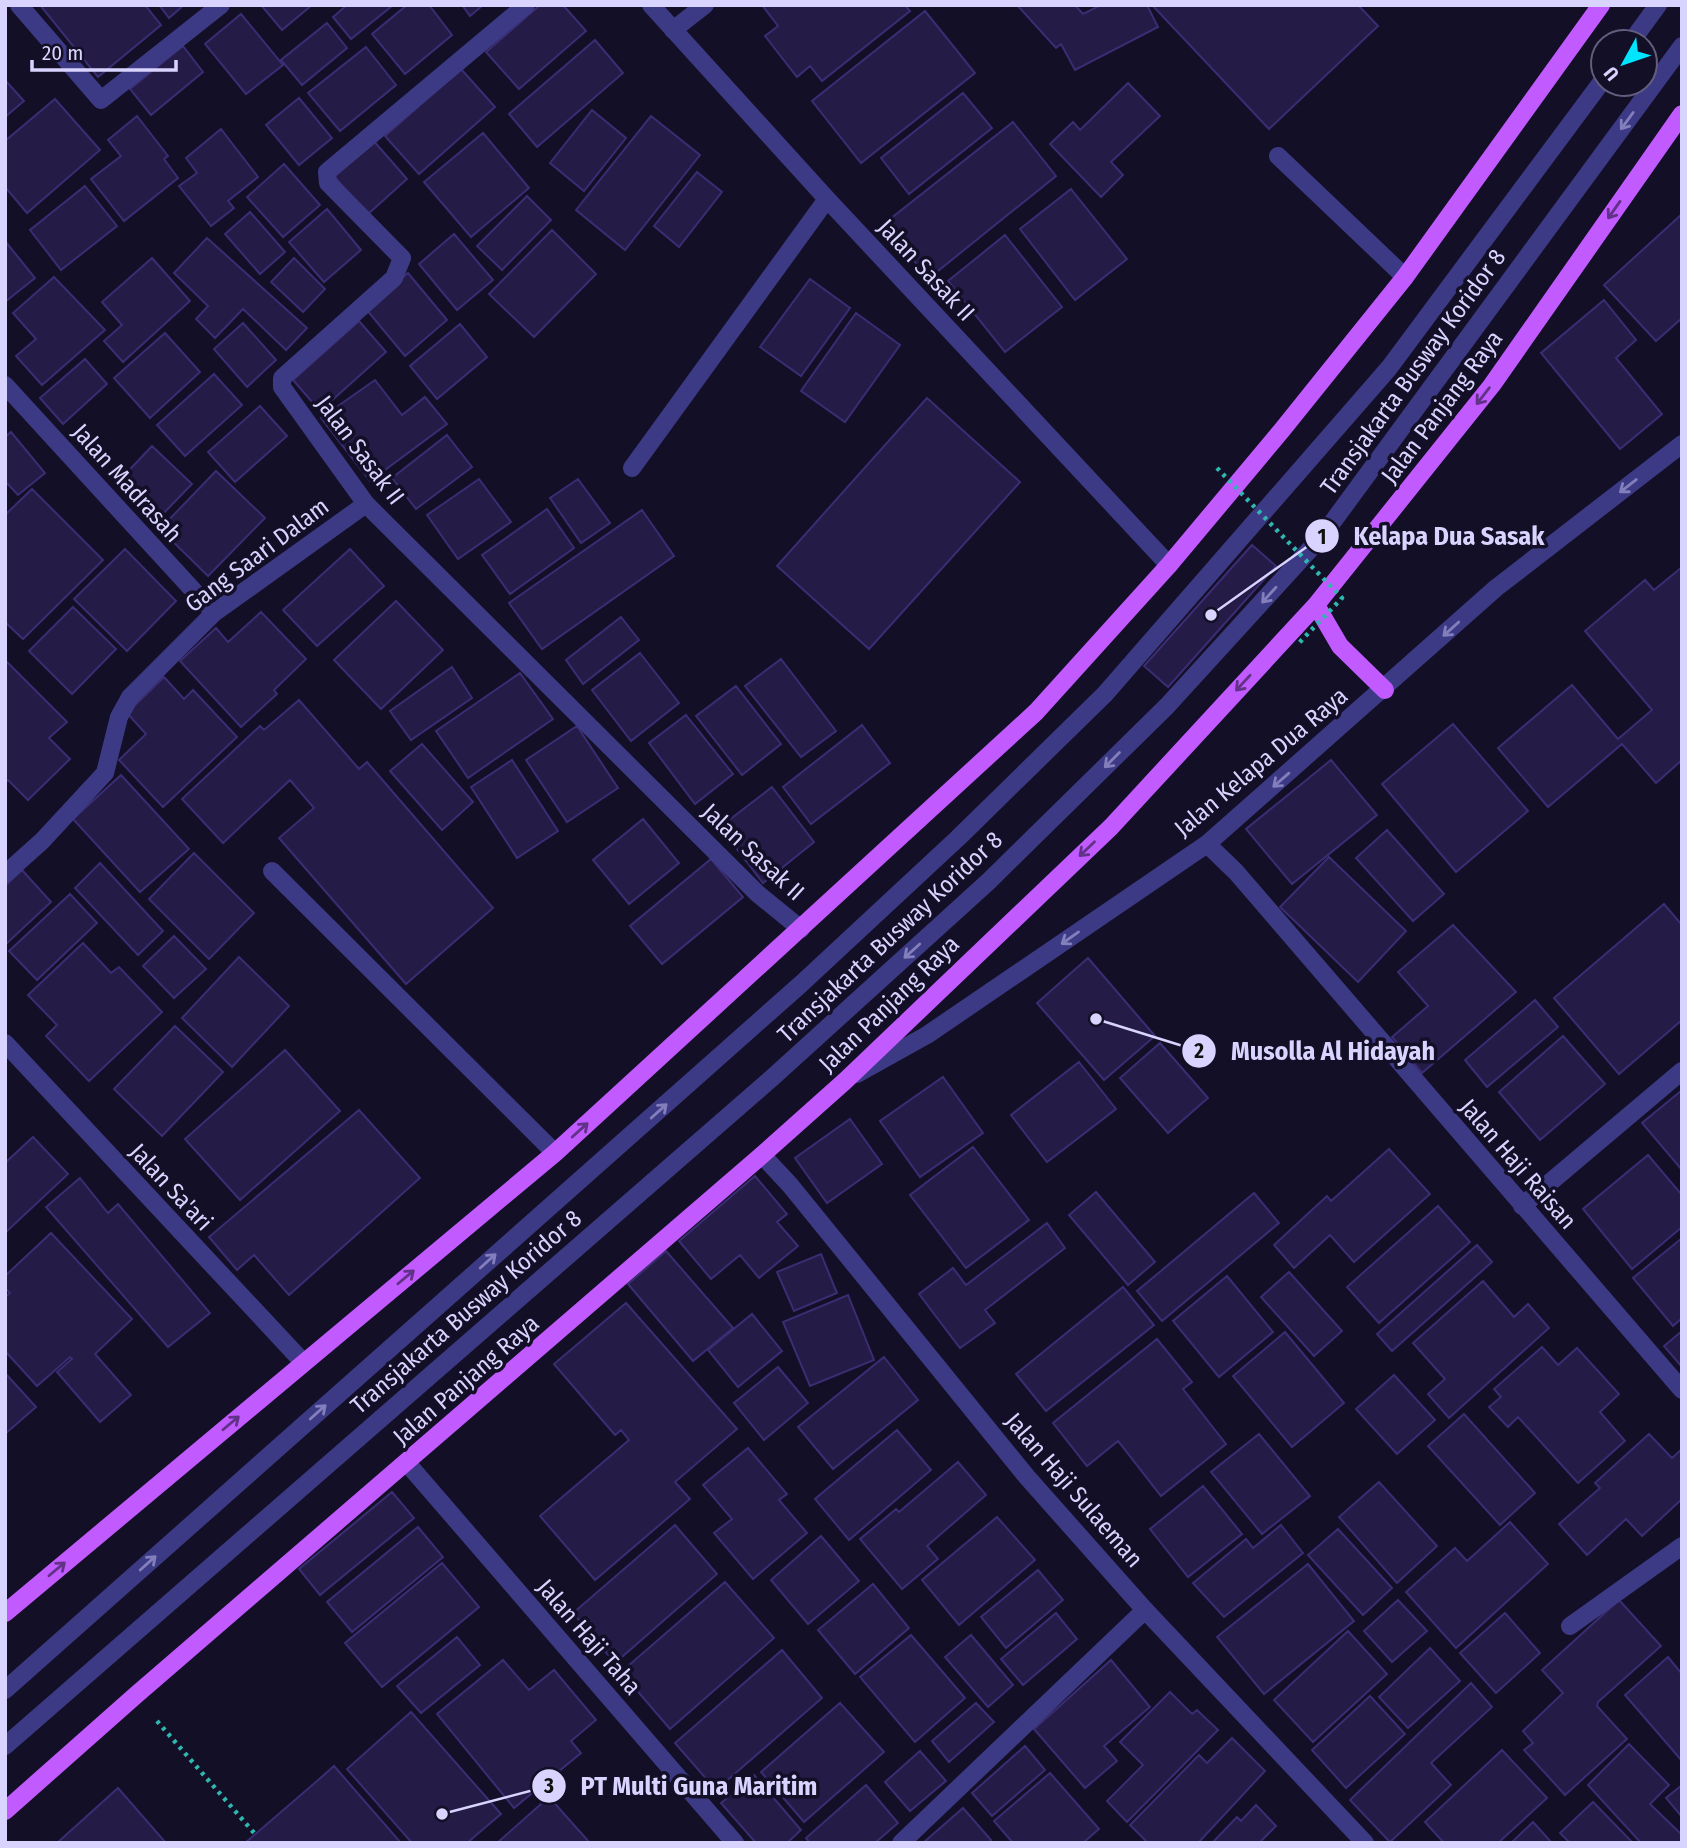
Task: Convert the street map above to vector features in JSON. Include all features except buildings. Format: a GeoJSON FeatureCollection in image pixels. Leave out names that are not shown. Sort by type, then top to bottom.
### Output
{"type":"FeatureCollection","features":[{"type":"Feature","properties":{"kind":"main road"},"geometry":{"type":"LineString","coordinates":[[5,1613],[555,1153],[1035,712],[1169,565],[1405,277],[1601,5]]}},
{"type":"Feature","properties":{"kind":"main road","name":"Jalan Panjang Raya"},"geometry":{"type":"LineString","coordinates":[[5,1811],[762,1155],[845,1081],[1111,827],[1316,605],[1492,385],[1682,114]]}},
{"type":"Feature","properties":{"kind":"main road"},"geometry":{"type":"LineString","coordinates":[[1316,605],[1340,646],[1385,690]]}},
{"type":"Feature","properties":{"kind":"street"},"geometry":{"type":"LineString","coordinates":[[19,5],[98,99],[106,97],[221,5]]}},
{"type":"Feature","properties":{"kind":"street","name":"Jalan Sasak II"},"geometry":{"type":"LineString","coordinates":[[526,5],[327,172],[328,183],[402,258],[401,267],[394,278],[281,382],[366,504],[758,894],[801,929]]}},
{"type":"Feature","properties":{"kind":"street","name":"Jalan Sasak II"},"geometry":{"type":"LineString","coordinates":[[651,5],[827,199],[1169,565]]}},
{"type":"Feature","properties":{"kind":"street"},"geometry":{"type":"LineString","coordinates":[[673,30],[705,5]]}},
{"type":"Feature","properties":{"kind":"street"},"geometry":{"type":"LineString","coordinates":[[1641,28],[1658,5]]}},
{"type":"Feature","properties":{"kind":"street","name":"Transjakarta Busway Koridor 8"},"geometry":{"type":"LineString","coordinates":[[5,1746],[773,1077],[989,881],[1167,706],[1323,535],[1682,46]]}},
{"type":"Feature","properties":{"kind":"street","name":"Transjakarta Busway Koridor 8"},"geometry":{"type":"LineString","coordinates":[[5,1690],[801,984],[958,838],[1105,694],[1389,368],[1590,98]]}},
{"type":"Feature","properties":{"kind":"street"},"geometry":{"type":"LineString","coordinates":[[1278,156],[1405,277]]}},
{"type":"Feature","properties":{"kind":"street"},"geometry":{"type":"LineString","coordinates":[[632,467],[827,199]]}},
{"type":"Feature","properties":{"kind":"street","name":"Jalan Madrasah"},"geometry":{"type":"LineString","coordinates":[[5,386],[214,613]]}},
{"type":"Feature","properties":{"kind":"street","name":"Jalan Kelapa Dua Raya"},"geometry":{"type":"LineString","coordinates":[[845,1081],[938,1027],[1207,844],[1385,690],[1496,588],[1682,444]]}},
{"type":"Feature","properties":{"kind":"street","name":"Gang Saari Dalam"},"geometry":{"type":"LineString","coordinates":[[5,874],[52,831],[105,773],[122,708],[214,613],[366,504]]}},
{"type":"Feature","properties":{"kind":"street","name":"Jalan Haji Raisan"},"geometry":{"type":"LineString","coordinates":[[1207,844],[1245,883],[1682,1390]]}},
{"type":"Feature","properties":{"kind":"street"},"geometry":{"type":"LineString","coordinates":[[272,872],[555,1153]]}},
{"type":"Feature","properties":{"kind":"street","name":"Jalan Sa'ari"},"geometry":{"type":"LineString","coordinates":[[5,1043],[303,1362]]}},
{"type":"Feature","properties":{"kind":"street"},"geometry":{"type":"LineString","coordinates":[[1522,1206],[1682,1071]]}},
{"type":"Feature","properties":{"kind":"street","name":"Jalan Haji Sulaeman"},"geometry":{"type":"LineString","coordinates":[[762,1155],[790,1185],[1027,1477],[1145,1610],[1365,1843]]}},
{"type":"Feature","properties":{"kind":"street","name":"Jalan Haji Taha"},"geometry":{"type":"LineString","coordinates":[[407,1462],[735,1843]]}},
{"type":"Feature","properties":{"kind":"street"},"geometry":{"type":"LineString","coordinates":[[1570,1626],[1682,1546]]}},
{"type":"Feature","properties":{"kind":"street"},"geometry":{"type":"LineString","coordinates":[[901,1843],[1145,1610]]}},
{"type":"Feature","properties":{"kind":"path"},"geometry":{"type":"LineString","coordinates":[[1217,468],[1342,598],[1298,645]]}},
{"type":"Feature","properties":{"kind":"path"},"geometry":{"type":"LineString","coordinates":[[155,1718],[255,1834]]}},
{"type":"Feature","properties":{"kind":"place","name":"Kelapa Dua Sasak"},"geometry":{"type":"Point","coordinates":[1211,615]}},
{"type":"Feature","properties":{"kind":"place","name":"Musolla Al Hidayah"},"geometry":{"type":"Point","coordinates":[1096,1019]}},
{"type":"Feature","properties":{"kind":"place","name":"PT Multi Guna Maritim"},"geometry":{"type":"Point","coordinates":[442,1814]}}]}
